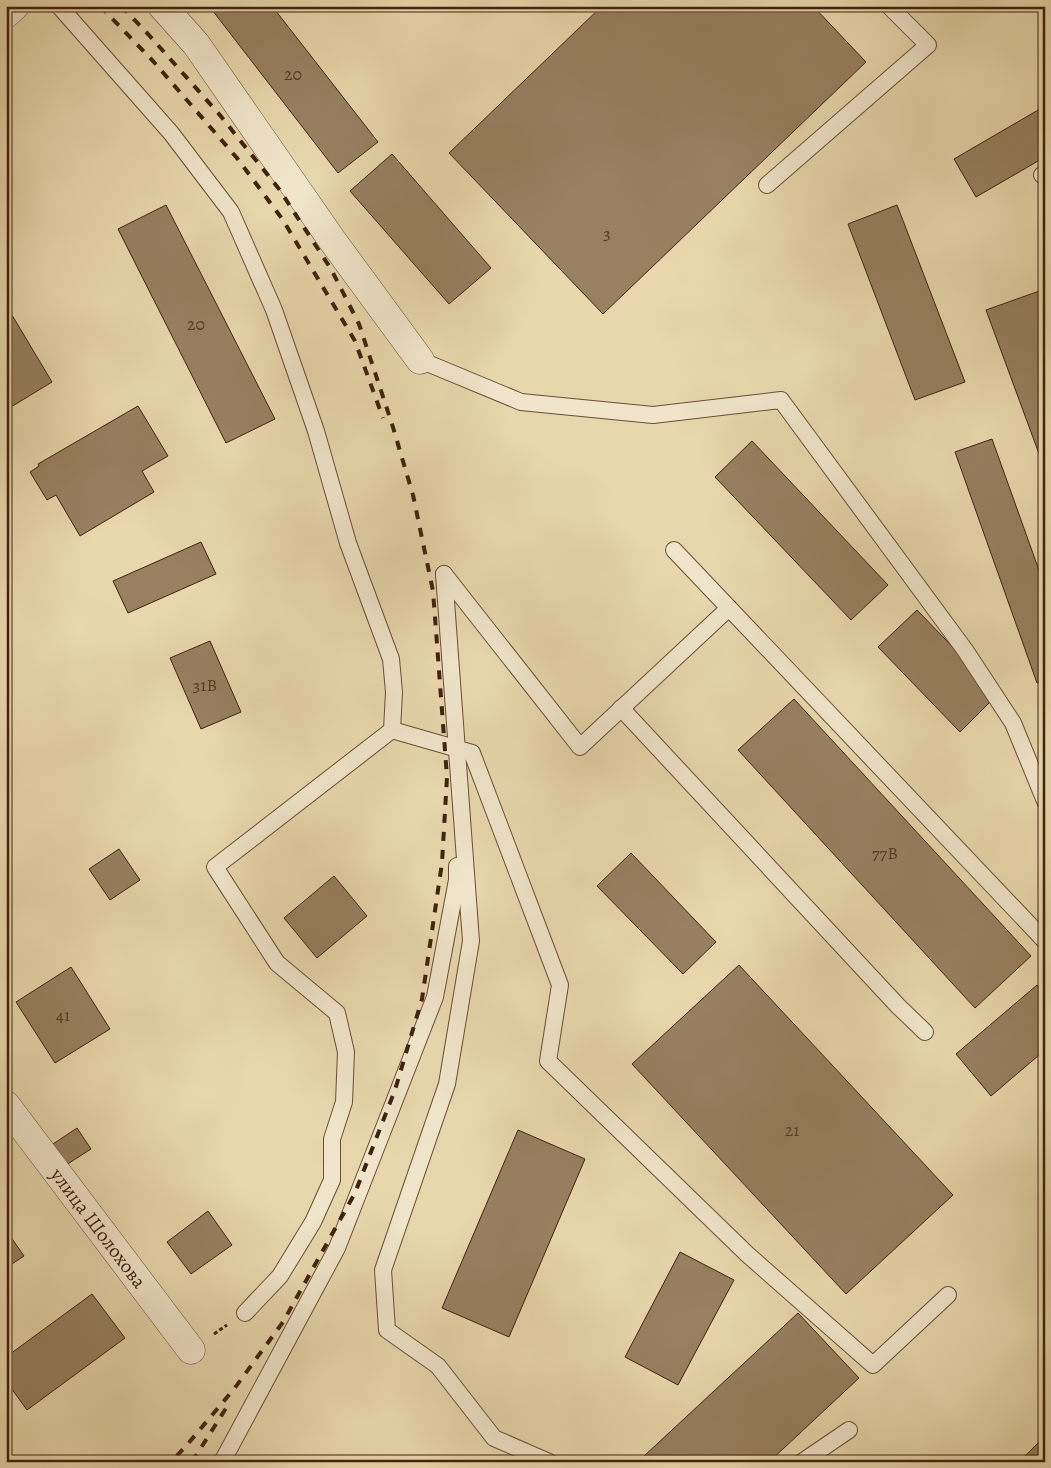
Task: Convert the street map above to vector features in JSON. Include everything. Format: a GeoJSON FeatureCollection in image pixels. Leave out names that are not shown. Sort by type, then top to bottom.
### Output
{"type":"FeatureCollection","features":[{"type":"Feature","properties":{"kind":"street"},"geometry":{"type":"LineString","coordinates":[[6,14],[15,6]]}},
{"type":"Feature","properties":{"kind":"street"},"geometry":{"type":"LineString","coordinates":[[162,6],[196,44],[332,240],[420,360]]}},
{"type":"Feature","properties":{"kind":"street","name":"улица Шолохова"},"geometry":{"type":"LineString","coordinates":[[6,1106],[190,1350]]}},
{"type":"Feature","properties":{"kind":"lane"},"geometry":{"type":"LineString","coordinates":[[59,6],[172,133],[231,212],[274,310],[316,431],[348,543],[391,659],[394,692],[392,730],[215,868],[277,963],[337,1013],[346,1052],[344,1102],[332,1139],[332,1180],[313,1222],[280,1276],[245,1314]]}},
{"type":"Feature","properties":{"kind":"lane"},"geometry":{"type":"LineString","coordinates":[[767,185],[928,45],[889,6]]}},
{"type":"Feature","properties":{"kind":"lane"},"geometry":{"type":"LineString","coordinates":[[420,360],[521,402],[654,415],[781,400],[965,650],[1013,723],[1045,801]]}},
{"type":"Feature","properties":{"kind":"lane"},"geometry":{"type":"LineString","coordinates":[[674,550],[1045,941]]}},
{"type":"Feature","properties":{"kind":"lane"},"geometry":{"type":"LineString","coordinates":[[549,1462],[494,1438],[438,1366],[387,1330],[383,1270],[447,1084],[471,941],[444,574],[580,747],[729,608]]}},
{"type":"Feature","properties":{"kind":"lane"},"geometry":{"type":"LineString","coordinates":[[621,708],[898,1006],[925,1032]]}},
{"type":"Feature","properties":{"kind":"lane"},"geometry":{"type":"LineString","coordinates":[[392,730],[457,754],[472,753],[560,985],[548,1061],[748,1254],[873,1365],[948,1295]]}},
{"type":"Feature","properties":{"kind":"lane"},"geometry":{"type":"LineString","coordinates":[[222,1462],[337,1248],[435,997],[457,880],[457,754]]}},
{"type":"Feature","properties":{"kind":"lane"},"geometry":{"type":"LineString","coordinates":[[802,1462],[849,1430]]}},
{"type":"Feature","properties":{"kind":"path"},"geometry":{"type":"LineString","coordinates":[[190,1350],[245,1314]]}},
{"type":"Feature","properties":{"kind":"building"},"geometry":{"type":"Polygon","coordinates":[[[209,6],[272,6],[378,142],[338,173],[209,6]]]}},
{"type":"Feature","properties":{"kind":"building"},"geometry":{"type":"Polygon","coordinates":[[[602,6],[813,6],[866,62],[603,314],[449,153],[602,6]]]}},
{"type":"Feature","properties":{"kind":"building"},"geometry":{"type":"Polygon","coordinates":[[[1045,106],[1045,157],[976,197],[954,159],[1045,106]]]}},
{"type":"Feature","properties":{"kind":"building"},"geometry":{"type":"Polygon","coordinates":[[[392,154],[491,268],[449,304],[350,191],[392,154]]]}},
{"type":"Feature","properties":{"kind":"building"},"geometry":{"type":"Polygon","coordinates":[[[166,205],[275,419],[226,443],[118,229],[166,205]]]}},
{"type":"Feature","properties":{"kind":"building"},"geometry":{"type":"Polygon","coordinates":[[[897,205],[965,382],[915,400],[848,224],[897,205]]]}},
{"type":"Feature","properties":{"kind":"building"},"geometry":{"type":"Polygon","coordinates":[[[1045,289],[1045,470],[986,310],[1045,289]]]}},
{"type":"Feature","properties":{"kind":"building"},"geometry":{"type":"Polygon","coordinates":[[[6,305],[52,382],[6,410],[6,305]]]}},
{"type":"Feature","properties":{"kind":"building"},"geometry":{"type":"Polygon","coordinates":[[[138,406],[168,456],[142,471],[154,492],[80,536],[56,495],[47,500],[30,472],[39,466],[38,464],[138,406]]]}},
{"type":"Feature","properties":{"kind":"building"},"geometry":{"type":"Polygon","coordinates":[[[992,439],[1045,587],[1045,681],[1037,683],[955,452],[992,439]]]}},
{"type":"Feature","properties":{"kind":"building"},"geometry":{"type":"Polygon","coordinates":[[[752,441],[888,585],[851,620],[715,477],[752,441]]]}},
{"type":"Feature","properties":{"kind":"building"},"geometry":{"type":"Polygon","coordinates":[[[201,542],[216,574],[128,613],[113,581],[201,542]]]}},
{"type":"Feature","properties":{"kind":"building"},"geometry":{"type":"Polygon","coordinates":[[[917,610],[998,694],[960,732],[878,647],[917,610]]]}},
{"type":"Feature","properties":{"kind":"building"},"geometry":{"type":"Polygon","coordinates":[[[210,641],[241,712],[201,729],[170,658],[210,641]]]}},
{"type":"Feature","properties":{"kind":"building"},"geometry":{"type":"Polygon","coordinates":[[[794,699],[1031,956],[975,1008],[738,750],[794,699]]]}},
{"type":"Feature","properties":{"kind":"building"},"geometry":{"type":"Polygon","coordinates":[[[119,849],[140,880],[110,900],[89,869],[119,849]]]}},
{"type":"Feature","properties":{"kind":"building"},"geometry":{"type":"Polygon","coordinates":[[[631,853],[716,942],[683,974],[597,886],[631,853]]]}},
{"type":"Feature","properties":{"kind":"building"},"geometry":{"type":"Polygon","coordinates":[[[334,876],[367,916],[317,958],[284,918],[334,876]]]}},
{"type":"Feature","properties":{"kind":"building"},"geometry":{"type":"Polygon","coordinates":[[[739,965],[953,1195],[846,1294],[632,1064],[739,965]]]}},
{"type":"Feature","properties":{"kind":"building"},"geometry":{"type":"Polygon","coordinates":[[[71,967],[110,1029],[55,1063],[16,1002],[71,967]]]}},
{"type":"Feature","properties":{"kind":"building"},"geometry":{"type":"Polygon","coordinates":[[[1037,985],[1045,995],[1045,1050],[991,1096],[956,1054],[1037,985]]]}},
{"type":"Feature","properties":{"kind":"building"},"geometry":{"type":"Polygon","coordinates":[[[77,1128],[91,1149],[66,1165],[53,1144],[77,1128]]]}},
{"type":"Feature","properties":{"kind":"building"},"geometry":{"type":"Polygon","coordinates":[[[518,1130],[585,1159],[509,1337],[442,1308],[518,1130]]]}},
{"type":"Feature","properties":{"kind":"building"},"geometry":{"type":"Polygon","coordinates":[[[208,1211],[232,1245],[191,1274],[167,1242],[208,1211]]]}},
{"type":"Feature","properties":{"kind":"building"},"geometry":{"type":"Polygon","coordinates":[[[6,1230],[24,1256],[6,1268],[6,1230]]]}},
{"type":"Feature","properties":{"kind":"building"},"geometry":{"type":"Polygon","coordinates":[[[680,1252],[734,1280],[678,1385],[625,1357],[680,1252]]]}},
{"type":"Feature","properties":{"kind":"building"},"geometry":{"type":"Polygon","coordinates":[[[92,1294],[125,1338],[27,1410],[6,1381],[6,1357],[92,1294]]]}},
{"type":"Feature","properties":{"kind":"building"},"geometry":{"type":"Polygon","coordinates":[[[798,1313],[859,1378],[769,1462],[647,1462],[643,1457],[798,1313]]]}},
{"type":"Feature","properties":{"kind":"building"},"geometry":{"type":"Polygon","coordinates":[[[1045,1436],[1045,1462],[1019,1462],[1045,1436]]]}},
{"type":"Feature","properties":{"kind":"railway"},"geometry":{"type":"LineString","coordinates":[[100,6],[153,61],[237,158],[283,220],[355,341],[383,418]]}},
{"type":"Feature","properties":{"kind":"railway"},"geometry":{"type":"LineString","coordinates":[[121,6],[219,114],[279,189],[331,269],[359,324],[413,495],[433,591],[447,777],[442,863],[422,999],[395,1090],[355,1193],[283,1322],[234,1389],[171,1462]]}},
{"type":"Feature","properties":{"kind":"railway"},"geometry":{"type":"LineString","coordinates":[[192,1462],[228,1405]]}}]}
